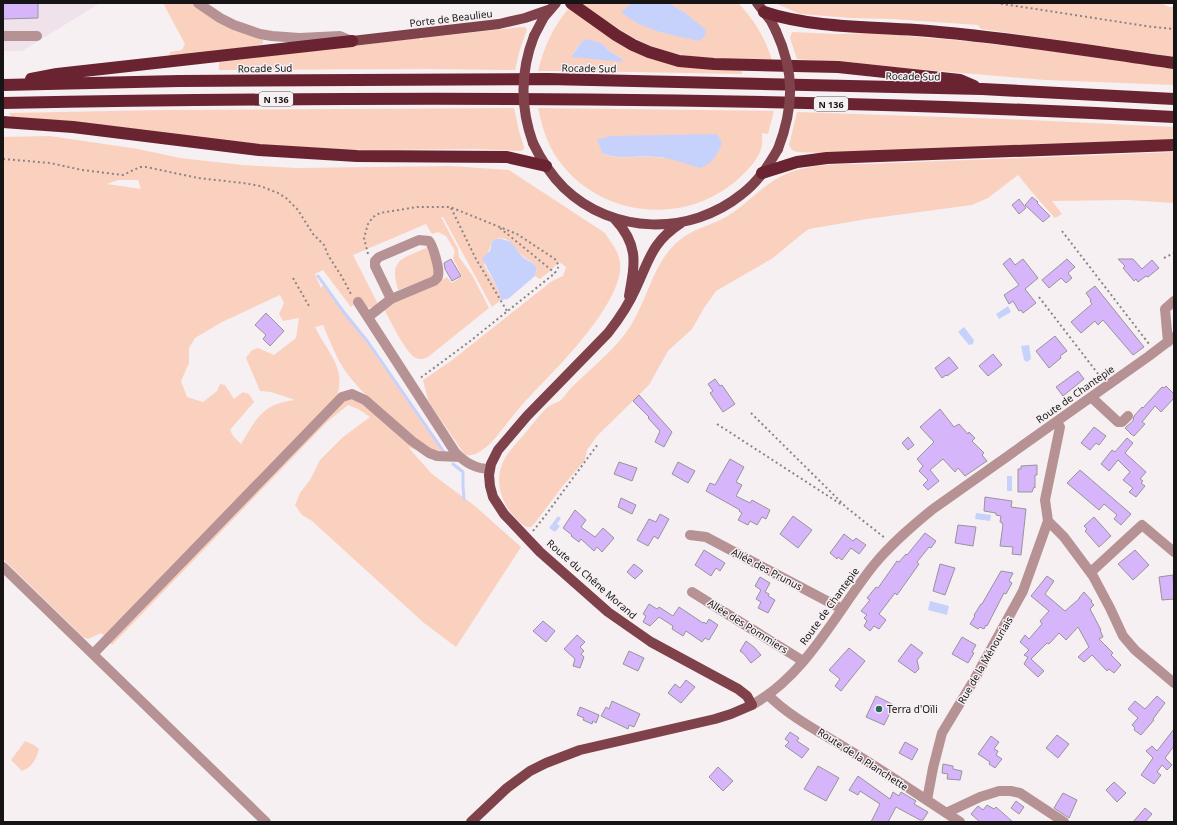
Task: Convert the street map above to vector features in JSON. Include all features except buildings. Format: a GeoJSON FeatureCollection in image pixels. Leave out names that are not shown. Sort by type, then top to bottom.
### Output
{"type":"FeatureCollection","features":[{"type":"Feature","properties":{"kind":"highway"},"geometry":{"type":"LineString","coordinates":[[571,3],[616,35],[633,45],[649,52],[679,60],[714,64],[838,67],[960,80],[982,89]]}},
{"type":"Feature","properties":{"kind":"highway"},"geometry":{"type":"LineString","coordinates":[[761,7],[794,21],[978,35],[1174,63]]}},
{"type":"Feature","properties":{"kind":"highway"},"geometry":{"type":"LineString","coordinates":[[3,85],[57,74],[352,41]]}},
{"type":"Feature","properties":{"kind":"highway","name":"Rocade Sud"},"geometry":{"type":"LineString","coordinates":[[3,85],[179,81],[548,79],[982,89],[1174,99]]}},
{"type":"Feature","properties":{"kind":"highway","name":"N 136"},"geometry":{"type":"LineString","coordinates":[[3,103],[350,98],[774,102],[972,108],[1174,117]]}},
{"type":"Feature","properties":{"kind":"highway"},"geometry":{"type":"LineString","coordinates":[[3,122],[72,127],[259,150],[357,156],[507,157],[546,166]]}},
{"type":"Feature","properties":{"kind":"highway"},"geometry":{"type":"LineString","coordinates":[[762,173],[797,162],[827,158],[1174,145]]}},
{"type":"Feature","properties":{"kind":"main road","name":"Porte de Beaulieu"},"geometry":{"type":"LineString","coordinates":[[352,41],[499,24],[524,18],[553,6]]}},
{"type":"Feature","properties":{"kind":"main road"},"geometry":{"type":"LineString","coordinates":[[553,6],[534,36],[526,62],[523,89],[524,112],[533,143],[546,166],[564,188],[576,198],[600,212],[614,218],[627,222],[654,225],[681,223],[708,215],[732,202],[743,194],[762,173],[778,149],[788,119],[790,90],[787,60],[776,31],[761,7]]}},
{"type":"Feature","properties":{"kind":"main road","name":"Route du Chêne Morand"},"geometry":{"type":"LineString","coordinates":[[614,218],[625,230],[631,243],[633,256],[628,304]]}},
{"type":"Feature","properties":{"kind":"main road","name":"Route du Chêne Morand"},"geometry":{"type":"LineString","coordinates":[[681,223],[661,238],[651,252],[636,289],[618,320],[608,333],[557,385],[502,445],[495,455],[490,469],[490,486],[496,502],[504,514],[568,577],[622,622],[651,642],[738,689],[747,696],[752,705]]}},
{"type":"Feature","properties":{"kind":"main road","name":"Route de Chantepie"},"geometry":{"type":"LineString","coordinates":[[471,822],[513,784],[530,771],[546,763],[580,750],[715,719],[752,705]]}},
{"type":"Feature","properties":{"kind":"street"},"geometry":{"type":"LineString","coordinates":[[198,3],[227,22],[248,31],[260,34],[286,37],[340,36],[352,41]]}},
{"type":"Feature","properties":{"kind":"street"},"geometry":{"type":"LineString","coordinates":[[3,36],[37,36]]}},
{"type":"Feature","properties":{"kind":"street"},"geometry":{"type":"LineString","coordinates":[[368,317],[391,299],[434,281],[437,278],[439,274],[432,245],[426,240],[419,240],[379,257],[375,261],[375,266],[391,299]]}},
{"type":"Feature","properties":{"kind":"street"},"geometry":{"type":"LineString","coordinates":[[1171,339],[1165,310],[1174,301]]}},
{"type":"Feature","properties":{"kind":"street"},"geometry":{"type":"LineString","coordinates":[[358,302],[460,458]]}},
{"type":"Feature","properties":{"kind":"street","name":"Route de Chantepie"},"geometry":{"type":"LineString","coordinates":[[752,705],[768,695],[786,680],[804,661],[872,567],[892,544],[933,509],[1057,422],[1171,339]]}},
{"type":"Feature","properties":{"kind":"street"},"geometry":{"type":"LineString","coordinates":[[93,654],[336,401],[342,397],[352,394],[371,404],[412,442],[437,456],[460,458],[483,469],[490,469]]}},
{"type":"Feature","properties":{"kind":"street"},"geometry":{"type":"LineString","coordinates":[[1091,397],[1118,422],[1122,422],[1128,416]]}},
{"type":"Feature","properties":{"kind":"street","name":"Rue de la Ménouriais"},"geometry":{"type":"LineString","coordinates":[[927,800],[942,733],[974,680],[1024,591],[1048,521],[1045,500],[1060,427],[1057,422]]}},
{"type":"Feature","properties":{"kind":"street"},"geometry":{"type":"LineString","coordinates":[[1048,521],[1064,537],[1091,572],[1123,636],[1135,650],[1174,683]]}},
{"type":"Feature","properties":{"kind":"street"},"geometry":{"type":"LineString","coordinates":[[1091,572],[1142,525],[1174,552]]}},
{"type":"Feature","properties":{"kind":"street","name":"Allée des Prunus"},"geometry":{"type":"LineString","coordinates":[[690,535],[706,537],[842,609]]}},
{"type":"Feature","properties":{"kind":"street"},"geometry":{"type":"LineString","coordinates":[[3,567],[266,822]]}},
{"type":"Feature","properties":{"kind":"street","name":"Allée des Pommiers"},"geometry":{"type":"LineString","coordinates":[[692,592],[804,661]]}},
{"type":"Feature","properties":{"kind":"street","name":"Route de la Planchette"},"geometry":{"type":"LineString","coordinates":[[768,695],[794,716],[927,800],[945,817],[960,822]]}},
{"type":"Feature","properties":{"kind":"street"},"geometry":{"type":"LineString","coordinates":[[945,817],[980,798],[1000,791],[1011,791],[1020,793],[1064,822]]}},
{"type":"Feature","properties":{"kind":"path"},"geometry":{"type":"LineString","coordinates":[[996,3],[1174,29]]}},
{"type":"Feature","properties":{"kind":"path"},"geometry":{"type":"LineString","coordinates":[[3,159],[50,163],[82,170],[123,175],[140,167],[146,167],[198,178],[260,186],[271,190],[286,198],[298,210],[312,234],[324,245],[351,296],[358,302]]}},
{"type":"Feature","properties":{"kind":"path"},"geometry":{"type":"LineString","coordinates":[[375,266],[367,251],[364,238],[368,224],[373,217],[380,213],[417,207],[450,207],[478,217],[517,234],[554,259],[559,266],[555,273],[507,312],[421,377]]}},
{"type":"Feature","properties":{"kind":"path"},"geometry":{"type":"LineString","coordinates":[[450,207],[476,259],[507,312]]}},
{"type":"Feature","properties":{"kind":"path"},"geometry":{"type":"LineString","coordinates":[[497,226],[555,273]]}},
{"type":"Feature","properties":{"kind":"path"},"geometry":{"type":"LineString","coordinates":[[1062,231],[1155,351]]}},
{"type":"Feature","properties":{"kind":"path"},"geometry":{"type":"LineString","coordinates":[[1164,258],[1174,253]]}},
{"type":"Feature","properties":{"kind":"path"},"geometry":{"type":"LineString","coordinates":[[293,278],[309,306]]}},
{"type":"Feature","properties":{"kind":"path"},"geometry":{"type":"LineString","coordinates":[[1040,297],[1107,385]]}},
{"type":"Feature","properties":{"kind":"path"},"geometry":{"type":"LineString","coordinates":[[751,413],[847,508]]}},
{"type":"Feature","properties":{"kind":"path"},"geometry":{"type":"LineString","coordinates":[[717,424],[847,508],[892,544]]}},
{"type":"Feature","properties":{"kind":"path"},"geometry":{"type":"LineString","coordinates":[[526,537],[545,516],[598,444]]}},
{"type":"Feature","properties":{"kind":"shaded area"},"geometry":{"type":"Polygon","coordinates":[[[3,3],[100,3],[22,51],[3,51],[3,3]]]}},
{"type":"Feature","properties":{"kind":"shaded area"},"geometry":{"type":"Polygon","coordinates":[[[163,3],[192,3],[198,8],[263,38],[263,44],[249,47],[169,56],[170,52],[182,50],[185,44],[163,3]]]}},
{"type":"Feature","properties":{"kind":"shaded area"},"geometry":{"type":"Polygon","coordinates":[[[581,3],[632,3],[630,4],[684,12],[669,3],[738,3],[758,29],[772,60],[697,57],[668,52],[634,38],[581,3]]]}},
{"type":"Feature","properties":{"kind":"shaded area"},"geometry":{"type":"Polygon","coordinates":[[[775,3],[1161,3],[1169,7],[1174,7],[1174,57],[981,29],[978,25],[800,14],[775,3]]]}},
{"type":"Feature","properties":{"kind":"shaded area"},"geometry":{"type":"Polygon","coordinates":[[[570,7],[629,47],[742,69],[742,74],[538,71],[550,37],[570,7]],[[582,41],[572,55],[621,58],[608,50],[603,44],[582,41]]]}},
{"type":"Feature","properties":{"kind":"shaded area"},"geometry":{"type":"Polygon","coordinates":[[[525,27],[527,30],[520,49],[515,70],[219,70],[219,62],[420,38],[420,40],[423,38],[525,27]]]}},
{"type":"Feature","properties":{"kind":"shaded area"},"geometry":{"type":"Polygon","coordinates":[[[792,32],[835,34],[872,33],[965,41],[1077,54],[1174,68],[1174,85],[1045,80],[797,59],[790,38],[792,32]]]}},
{"type":"Feature","properties":{"kind":"shaded area"},"geometry":{"type":"Polygon","coordinates":[[[514,108],[524,147],[521,151],[474,149],[368,150],[241,143],[94,124],[12,117],[9,113],[163,110],[514,108]]]}},
{"type":"Feature","properties":{"kind":"shaded area"},"geometry":{"type":"Polygon","coordinates":[[[538,108],[774,111],[768,134],[762,133],[762,145],[757,157],[751,166],[737,180],[716,195],[693,204],[668,209],[644,209],[620,204],[597,194],[577,180],[559,161],[551,148],[538,108]],[[719,151],[603,154],[618,157],[663,158],[719,151]]]}},
{"type":"Feature","properties":{"kind":"shaded area"},"geometry":{"type":"Polygon","coordinates":[[[797,112],[1030,120],[1174,127],[1174,141],[822,153],[797,152],[792,150],[789,145],[797,112]]]}},
{"type":"Feature","properties":{"kind":"shaded area"},"geometry":{"type":"Polygon","coordinates":[[[50,136],[138,149],[180,158],[242,165],[296,168],[451,166],[509,170],[605,233],[618,254],[620,262],[619,278],[612,295],[601,314],[572,351],[516,412],[491,443],[479,452],[472,455],[465,455],[428,400],[423,380],[451,361],[552,281],[563,276],[566,267],[559,262],[540,279],[535,276],[536,266],[519,253],[510,242],[503,238],[492,241],[484,265],[498,289],[501,300],[492,307],[443,217],[441,217],[458,249],[459,257],[472,275],[489,308],[424,359],[416,358],[407,350],[383,307],[447,277],[452,283],[462,276],[453,258],[455,251],[446,236],[438,232],[432,234],[426,224],[353,255],[378,304],[374,307],[367,308],[361,298],[351,307],[323,270],[315,274],[321,288],[323,285],[367,343],[444,453],[432,451],[381,410],[358,387],[339,361],[323,325],[315,327],[338,370],[339,389],[335,400],[105,636],[101,633],[88,639],[83,637],[3,559],[3,137],[50,136]],[[118,180],[107,184],[141,189],[138,180],[118,180]],[[280,295],[222,322],[195,338],[189,348],[189,363],[181,381],[187,397],[203,402],[217,391],[220,384],[225,385],[234,399],[243,392],[249,394],[254,402],[230,430],[233,436],[241,444],[256,420],[268,409],[284,402],[295,400],[271,392],[260,391],[246,358],[252,350],[258,348],[274,355],[296,338],[299,318],[283,321],[279,314],[284,303],[280,295]]]}},
{"type":"Feature","properties":{"kind":"shaded area"},"geometry":{"type":"Polygon","coordinates":[[[1174,152],[1174,203],[1127,200],[1052,201],[1062,214],[1055,218],[1018,175],[988,198],[972,205],[867,219],[809,229],[773,258],[716,291],[692,329],[668,351],[649,385],[597,436],[587,450],[585,460],[531,527],[526,527],[512,515],[507,507],[500,490],[499,480],[500,471],[505,458],[543,412],[549,406],[560,401],[625,334],[639,310],[656,271],[671,248],[691,233],[729,215],[741,207],[764,187],[781,176],[804,168],[842,164],[1174,152]]]}},
{"type":"Feature","properties":{"kind":"shaded area"},"geometry":{"type":"Polygon","coordinates":[[[427,248],[436,269],[432,278],[398,290],[395,277],[397,264],[405,257],[427,248]]]}},
{"type":"Feature","properties":{"kind":"shaded area"},"geometry":{"type":"Polygon","coordinates":[[[354,400],[364,404],[382,418],[416,450],[408,447],[432,474],[475,506],[521,547],[456,647],[424,623],[312,521],[302,515],[295,505],[300,493],[310,480],[320,460],[343,437],[370,417],[358,409],[348,405],[327,422],[112,645],[109,642],[339,403],[354,400]]]}},
{"type":"Feature","properties":{"kind":"shaded area"},"geometry":{"type":"Polygon","coordinates":[[[25,741],[39,749],[34,762],[22,771],[11,760],[25,741]]]}},
{"type":"Feature","properties":{"kind":"water"},"geometry":{"type":"Polygon","coordinates":[[[632,3],[669,3],[684,12],[706,30],[705,35],[700,41],[648,28],[621,12],[632,3]]]}},
{"type":"Feature","properties":{"kind":"water"},"geometry":{"type":"Polygon","coordinates":[[[588,39],[603,44],[608,50],[621,58],[624,62],[571,57],[582,41],[588,39]]]}},
{"type":"Feature","properties":{"kind":"water"},"geometry":{"type":"Polygon","coordinates":[[[717,134],[722,143],[719,151],[708,164],[700,168],[662,158],[610,156],[603,154],[597,140],[609,136],[717,134]]]}},
{"type":"Feature","properties":{"kind":"water"},"geometry":{"type":"Polygon","coordinates":[[[497,239],[511,242],[522,256],[533,263],[537,268],[535,276],[508,299],[501,300],[498,289],[482,258],[490,251],[492,241],[497,239]]]}},
{"type":"Feature","properties":{"kind":"water"},"geometry":{"type":"Polygon","coordinates":[[[1008,306],[1011,312],[999,319],[996,314],[1008,306]]]}},
{"type":"Feature","properties":{"kind":"water"},"geometry":{"type":"Polygon","coordinates":[[[964,327],[974,340],[973,344],[969,345],[958,332],[964,327]]]}},
{"type":"Feature","properties":{"kind":"water"},"geometry":{"type":"Polygon","coordinates":[[[1029,345],[1031,359],[1027,362],[1024,360],[1021,346],[1029,345]]]}},
{"type":"Feature","properties":{"kind":"water"},"geometry":{"type":"Polygon","coordinates":[[[1007,476],[1012,476],[1012,491],[1007,491],[1007,476]]]}},
{"type":"Feature","properties":{"kind":"water"},"geometry":{"type":"Polygon","coordinates":[[[976,513],[991,515],[990,521],[975,519],[976,513]]]}},
{"type":"Feature","properties":{"kind":"water"},"geometry":{"type":"Polygon","coordinates":[[[558,516],[561,518],[557,524],[560,526],[555,532],[549,528],[558,516]]]}},
{"type":"Feature","properties":{"kind":"water"},"geometry":{"type":"Polygon","coordinates":[[[930,601],[949,606],[947,615],[928,610],[930,601]]]}},
{"type":"Feature","properties":{"kind":"waterway"},"geometry":{"type":"LineString","coordinates":[[318,276],[343,311],[368,342],[444,452]]}},
{"type":"Feature","properties":{"kind":"waterway"},"geometry":{"type":"LineString","coordinates":[[453,464],[463,472],[464,499]]}},
{"type":"Feature","properties":{"kind":"place","name":"Terra d'Oïli"},"geometry":{"type":"Point","coordinates":[879,709]}}]}
